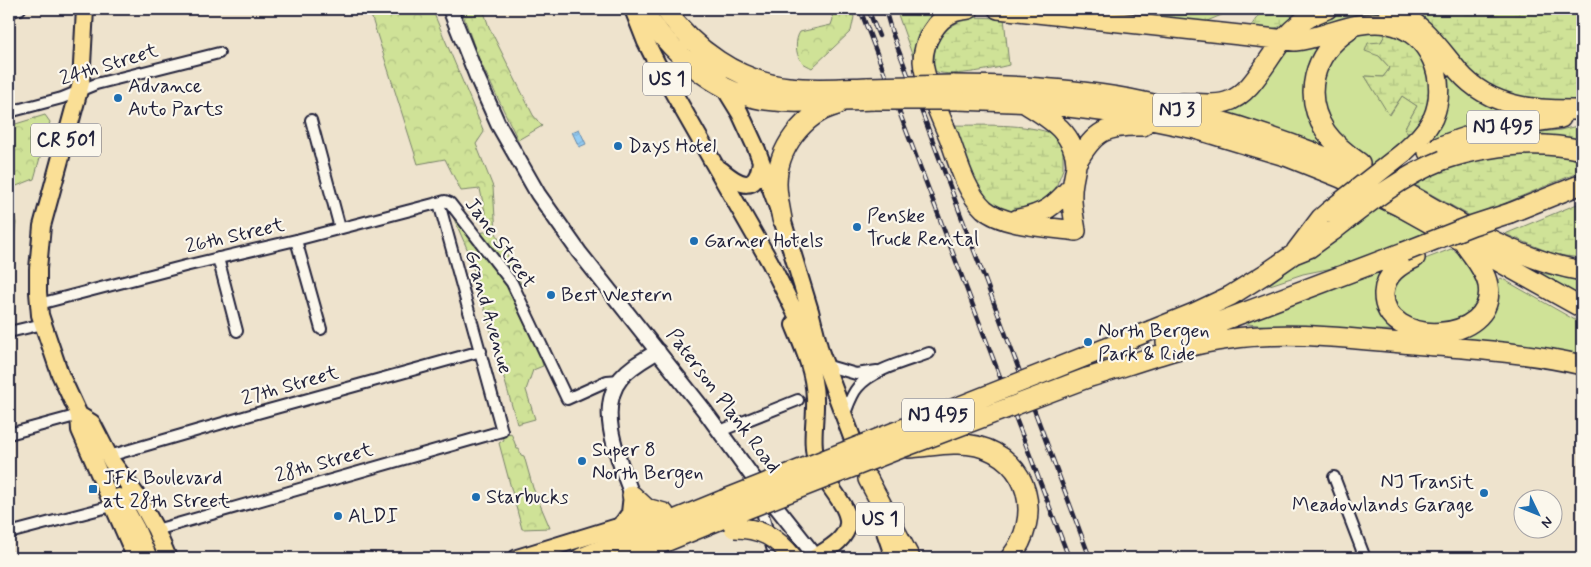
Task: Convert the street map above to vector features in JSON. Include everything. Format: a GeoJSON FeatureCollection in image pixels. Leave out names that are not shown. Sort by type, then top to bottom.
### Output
{"type":"FeatureCollection","features":[{"type":"Feature","properties":{"kind":"highway","name":"NJ 3"},"geometry":{"type":"LineString","coordinates":[[642,9],[661,36],[672,47],[702,73],[737,93],[776,102],[1029,87],[1067,90],[1132,100],[1255,131],[1318,153],[1389,184],[1515,252],[1545,263],[1582,271]]}},
{"type":"Feature","properties":{"kind":"highway","name":"US 1"},"geometry":{"type":"LineString","coordinates":[[665,9],[690,39]]}},
{"type":"Feature","properties":{"kind":"highway"},"geometry":{"type":"LineString","coordinates":[[969,9],[954,12],[939,21],[931,33],[923,61],[931,90],[966,183],[974,198],[996,217],[1008,221],[1075,226]]}},
{"type":"Feature","properties":{"kind":"highway"},"geometry":{"type":"LineString","coordinates":[[998,9],[1283,40],[1302,40],[1339,28],[1369,23],[1389,24],[1406,31],[1420,41],[1434,64],[1438,96],[1433,117],[1422,136],[1329,222]]}},
{"type":"Feature","properties":{"kind":"highway"},"geometry":{"type":"LineString","coordinates":[[1132,100],[1211,104],[1239,97],[1283,40],[1303,21],[1327,9]]}},
{"type":"Feature","properties":{"kind":"highway"},"geometry":{"type":"LineString","coordinates":[[1389,9],[1406,16],[1423,29],[1467,80],[1484,93],[1505,102],[1528,108],[1582,110]]}},
{"type":"Feature","properties":{"kind":"highway"},"geometry":{"type":"LineString","coordinates":[[1358,25],[1341,35],[1323,54],[1314,79],[1315,106],[1321,123],[1338,146],[1389,184]]}},
{"type":"Feature","properties":{"kind":"highway","name":"NJ 3"},"geometry":{"type":"LineString","coordinates":[[690,39],[726,66],[747,76],[770,83],[866,96]]}},
{"type":"Feature","properties":{"kind":"highway","name":"NJ 3"},"geometry":{"type":"LineString","coordinates":[[956,92],[1023,103],[1068,106],[1117,113],[1195,129],[1266,150],[1327,172],[1399,206],[1582,308]]}},
{"type":"Feature","properties":{"kind":"highway"},"geometry":{"type":"LineString","coordinates":[[782,219],[777,185],[779,168],[784,151],[792,137],[808,120],[819,112],[866,96]]}},
{"type":"Feature","properties":{"kind":"highway"},"geometry":{"type":"LineString","coordinates":[[1023,103],[1050,118],[1061,128],[1070,142],[1076,164]]}},
{"type":"Feature","properties":{"kind":"highway","name":"NJ 495"},"geometry":{"type":"LineString","coordinates":[[1436,156],[1459,138],[1480,132],[1582,115]]}},
{"type":"Feature","properties":{"kind":"highway"},"geometry":{"type":"LineString","coordinates":[[1075,226],[1072,186],[1076,164],[1083,151],[1093,139],[1112,128],[1127,126],[1195,129]]}},
{"type":"Feature","properties":{"kind":"highway"},"geometry":{"type":"LineString","coordinates":[[1329,222],[1414,172],[1436,156],[1520,145],[1552,146],[1582,150]]}},
{"type":"Feature","properties":{"kind":"highway","name":"NJ 495"},"geometry":{"type":"LineString","coordinates":[[626,558],[1182,334],[1409,255],[1473,224],[1510,213],[1582,184]]}},
{"type":"Feature","properties":{"kind":"highway"},"geometry":{"type":"LineString","coordinates":[[1051,208],[1072,186]]}},
{"type":"Feature","properties":{"kind":"highway"},"geometry":{"type":"LineString","coordinates":[[1008,221],[1034,216],[1058,206],[1064,208],[1071,215],[1075,226]]}},
{"type":"Feature","properties":{"kind":"highway","name":"NJ 495"},"geometry":{"type":"LineString","coordinates":[[581,558],[729,515],[1087,378],[1128,357],[1182,334],[1236,292],[1298,248],[1310,248],[1329,222]]}},
{"type":"Feature","properties":{"kind":"highway"},"geometry":{"type":"LineString","coordinates":[[1409,255],[1387,280],[1384,296],[1389,311],[1401,323],[1420,332],[1442,333],[1459,329],[1480,315],[1486,306],[1488,296],[1488,285],[1484,274],[1461,240]]}},
{"type":"Feature","properties":{"kind":"highway"},"geometry":{"type":"LineString","coordinates":[[1182,334],[1214,341],[1255,336],[1309,335],[1505,352],[1582,364]]}},
{"type":"Feature","properties":{"kind":"highway"},"geometry":{"type":"LineString","coordinates":[[900,449],[972,445],[990,451],[1009,463],[1017,472],[1022,482],[1029,506],[1025,532],[1020,545],[1010,558]]}},
{"type":"Feature","properties":{"kind":"highway"},"geometry":{"type":"LineString","coordinates":[[868,479],[910,558]]}},
{"type":"Feature","properties":{"kind":"highway"},"geometry":{"type":"LineString","coordinates":[[632,495],[646,508],[664,513],[729,515],[751,529],[767,535],[778,542],[792,558]]}},
{"type":"Feature","properties":{"kind":"highway"},"geometry":{"type":"LineString","coordinates":[[621,526],[664,513]]}},
{"type":"Feature","properties":{"kind":"highway"},"geometry":{"type":"LineString","coordinates":[[651,558],[691,531]]}},
{"type":"Feature","properties":{"kind":"main road","name":"CR 501"},"geometry":{"type":"LineString","coordinates":[[85,9],[80,90],[42,226],[39,250],[39,304],[42,324],[60,374],[80,415],[80,430],[134,492],[156,530],[168,558]]}},
{"type":"Feature","properties":{"kind":"main road","name":"Paterson Plank Road"},"geometry":{"type":"LineString","coordinates":[[450,9],[498,124],[538,194],[579,252],[658,351],[752,476],[817,558]]}},
{"type":"Feature","properties":{"kind":"main road","name":"US 1"},"geometry":{"type":"LineString","coordinates":[[633,9],[650,49],[800,320],[823,358]]}},
{"type":"Feature","properties":{"kind":"main road","name":"US 1"},"geometry":{"type":"LineString","coordinates":[[690,39],[724,87],[746,124],[761,161],[782,219],[823,358],[868,479],[894,558]]}},
{"type":"Feature","properties":{"kind":"main road"},"geometry":{"type":"LineString","coordinates":[[717,167],[736,182],[746,184],[750,183],[757,176],[761,161]]}},
{"type":"Feature","properties":{"kind":"main road"},"geometry":{"type":"LineString","coordinates":[[784,289],[792,322],[813,375],[815,457],[823,476],[844,509],[848,520],[843,535],[817,558]]}},
{"type":"Feature","properties":{"kind":"main road"},"geometry":{"type":"LineString","coordinates":[[517,558],[621,526],[630,513],[632,495],[615,449],[611,428],[612,397],[620,380],[627,372],[658,351]]}},
{"type":"Feature","properties":{"kind":"main road","name":"CR 501"},"geometry":{"type":"LineString","coordinates":[[106,460],[112,506],[136,558]]}},
{"type":"Feature","properties":{"kind":"main road"},"geometry":{"type":"LineString","coordinates":[[106,460],[122,503],[136,528],[149,558]]}},
{"type":"Feature","properties":{"kind":"main road"},"geometry":{"type":"LineString","coordinates":[[106,460],[148,534],[158,558]]}},
{"type":"Feature","properties":{"kind":"street"},"geometry":{"type":"LineString","coordinates":[[9,12],[20,9]]}},
{"type":"Feature","properties":{"kind":"street","name":"24th Street"},"geometry":{"type":"LineString","coordinates":[[9,112],[62,98],[96,84],[219,52]]}},
{"type":"Feature","properties":{"kind":"street"},"geometry":{"type":"LineString","coordinates":[[311,120],[340,228]]}},
{"type":"Feature","properties":{"kind":"street","name":"Jane Street"},"geometry":{"type":"LineString","coordinates":[[439,203],[445,201],[450,203],[512,283],[567,399],[607,381],[620,380]]}},
{"type":"Feature","properties":{"kind":"street","name":"26th Street"},"geometry":{"type":"LineString","coordinates":[[39,304],[439,203]]}},
{"type":"Feature","properties":{"kind":"street","name":"Grand Avenue"},"geometry":{"type":"LineString","coordinates":[[439,203],[502,431]]}},
{"type":"Feature","properties":{"kind":"street"},"geometry":{"type":"LineString","coordinates":[[296,240],[321,329]]}},
{"type":"Feature","properties":{"kind":"street"},"geometry":{"type":"LineString","coordinates":[[218,258],[237,331]]}},
{"type":"Feature","properties":{"kind":"street"},"geometry":{"type":"LineString","coordinates":[[9,332],[42,324]]}},
{"type":"Feature","properties":{"kind":"street","name":"27th Street"},"geometry":{"type":"LineString","coordinates":[[106,460],[481,351]]}},
{"type":"Feature","properties":{"kind":"street"},"geometry":{"type":"LineString","coordinates":[[844,416],[862,383],[883,370],[929,353]]}},
{"type":"Feature","properties":{"kind":"street"},"geometry":{"type":"LineString","coordinates":[[823,358],[856,374],[883,370]]}},
{"type":"Feature","properties":{"kind":"street"},"geometry":{"type":"LineString","coordinates":[[720,431],[798,400]]}},
{"type":"Feature","properties":{"kind":"street"},"geometry":{"type":"LineString","coordinates":[[9,434],[80,415]]}},
{"type":"Feature","properties":{"kind":"street","name":"28th Street"},"geometry":{"type":"LineString","coordinates":[[156,530],[502,431]]}},
{"type":"Feature","properties":{"kind":"street"},"geometry":{"type":"LineString","coordinates":[[752,476],[776,558]]}},
{"type":"Feature","properties":{"kind":"street"},"geometry":{"type":"LineString","coordinates":[[1334,476],[1365,558]]}},
{"type":"Feature","properties":{"kind":"street"},"geometry":{"type":"LineString","coordinates":[[9,533],[112,506]]}},
{"type":"Feature","properties":{"kind":"green space"},"geometry":{"type":"Polygon","coordinates":[[[369,9],[432,9],[484,132],[476,144],[493,187],[496,233],[519,278],[543,366],[533,370],[526,390],[535,419],[517,424],[469,253],[450,210],[479,233],[489,231],[480,189],[461,191],[445,159],[418,164],[369,9]]]}},
{"type":"Feature","properties":{"kind":"green space"},"geometry":{"type":"Polygon","coordinates":[[[461,9],[483,9],[489,27],[533,115],[542,126],[518,140],[478,57],[461,9]]]}},
{"type":"Feature","properties":{"kind":"green space"},"geometry":{"type":"Polygon","coordinates":[[[830,9],[851,9],[854,17],[851,31],[812,68],[803,63],[799,58],[796,46],[797,38],[800,32],[831,25],[833,19],[830,9]]]}},
{"type":"Feature","properties":{"kind":"green space"},"geometry":{"type":"Polygon","coordinates":[[[896,9],[950,9],[926,23],[914,60],[896,9]]]}},
{"type":"Feature","properties":{"kind":"green space"},"geometry":{"type":"Polygon","coordinates":[[[1060,9],[1236,9],[1195,26],[1060,9]]]}},
{"type":"Feature","properties":{"kind":"green space"},"geometry":{"type":"Polygon","coordinates":[[[1263,9],[1309,9],[1279,27],[1261,32],[1251,26],[1263,9]]]}},
{"type":"Feature","properties":{"kind":"green space"},"geometry":{"type":"Polygon","coordinates":[[[1367,9],[1392,15],[1524,115],[1449,136],[1409,156],[1442,109],[1401,23],[1306,34],[1305,25],[1321,17],[1335,12],[1367,9]]]}},
{"type":"Feature","properties":{"kind":"green space"},"geometry":{"type":"Polygon","coordinates":[[[1404,9],[1582,9],[1582,100],[1546,104],[1506,96],[1473,79],[1404,9]]]}},
{"type":"Feature","properties":{"kind":"green space"},"geometry":{"type":"Polygon","coordinates":[[[967,17],[1004,18],[1009,65],[982,71],[948,74],[933,70],[935,49],[943,31],[967,17]]]}},
{"type":"Feature","properties":{"kind":"green space"},"geometry":{"type":"Polygon","coordinates":[[[1366,32],[1386,33],[1381,42],[1379,56],[1390,68],[1383,77],[1365,76],[1390,115],[1402,96],[1417,106],[1404,129],[1411,137],[1375,167],[1343,145],[1321,103],[1323,68],[1346,40],[1366,32]]]}},
{"type":"Feature","properties":{"kind":"green space"},"geometry":{"type":"Polygon","coordinates":[[[1338,33],[1320,51],[1325,140],[1323,144],[1210,108],[1249,94],[1282,59],[1286,46],[1338,33]]]}},
{"type":"Feature","properties":{"kind":"green space"},"geometry":{"type":"Polygon","coordinates":[[[1386,33],[1397,36],[1414,49],[1421,57],[1428,76],[1430,87],[1425,114],[1411,137],[1404,129],[1417,106],[1402,96],[1389,115],[1365,76],[1383,77],[1390,68],[1379,56],[1365,51],[1368,43],[1381,42],[1386,33]]]}},
{"type":"Feature","properties":{"kind":"green space"},"geometry":{"type":"Polygon","coordinates":[[[45,115],[50,122],[34,179],[14,187],[9,166],[9,126],[45,115]]]}},
{"type":"Feature","properties":{"kind":"green space"},"geometry":{"type":"Polygon","coordinates":[[[949,125],[1017,126],[1056,135],[1063,149],[1063,169],[1054,192],[1037,207],[1013,215],[997,210],[983,198],[949,125]]]}},
{"type":"Feature","properties":{"kind":"green space"},"geometry":{"type":"Polygon","coordinates":[[[1582,125],[1582,147],[1532,133],[1560,130],[1582,125]]]}},
{"type":"Feature","properties":{"kind":"green space"},"geometry":{"type":"Polygon","coordinates":[[[1499,154],[1552,154],[1582,159],[1582,171],[1472,217],[1411,183],[1432,172],[1499,154]]]}},
{"type":"Feature","properties":{"kind":"green space"},"geometry":{"type":"Polygon","coordinates":[[[9,194],[16,223],[12,252],[11,284],[9,284],[9,194]]]}},
{"type":"Feature","properties":{"kind":"green space"},"geometry":{"type":"Polygon","coordinates":[[[1582,202],[1582,258],[1556,255],[1505,234],[1582,202]]]}},
{"type":"Feature","properties":{"kind":"green space"},"geometry":{"type":"Polygon","coordinates":[[[1377,206],[1429,234],[1342,266],[1303,274],[1267,286],[1377,206]]]}},
{"type":"Feature","properties":{"kind":"green space"},"geometry":{"type":"Polygon","coordinates":[[[1451,249],[1464,256],[1481,282],[1481,295],[1473,312],[1454,324],[1411,323],[1391,301],[1394,282],[1412,264],[1451,249]]]}},
{"type":"Feature","properties":{"kind":"green space"},"geometry":{"type":"Polygon","coordinates":[[[1399,261],[1391,267],[1395,330],[1338,331],[1245,323],[1399,261]]]}},
{"type":"Feature","properties":{"kind":"green space"},"geometry":{"type":"Polygon","coordinates":[[[1532,271],[1582,281],[1582,299],[1532,271]]]}},
{"type":"Feature","properties":{"kind":"green space"},"geometry":{"type":"Polygon","coordinates":[[[1501,278],[1582,324],[1582,358],[1454,341],[1494,302],[1497,281],[1501,278]]]}},
{"type":"Feature","properties":{"kind":"green space"},"geometry":{"type":"Polygon","coordinates":[[[511,433],[517,449],[524,456],[533,488],[550,528],[522,529],[499,443],[504,440],[503,436],[511,433]]]}},
{"type":"Feature","properties":{"kind":"water"},"geometry":{"type":"Polygon","coordinates":[[[579,129],[586,144],[579,147],[572,132],[579,129]]]}},
{"type":"Feature","properties":{"kind":"railway"},"geometry":{"type":"LineString","coordinates":[[860,9],[1069,558]]}},
{"type":"Feature","properties":{"kind":"railway"},"geometry":{"type":"LineString","coordinates":[[868,9],[879,36]]}},
{"type":"Feature","properties":{"kind":"railway"},"geometry":{"type":"LineString","coordinates":[[885,9],[891,30],[1090,558]]}},
{"type":"Feature","properties":{"kind":"place","name":"Advance Auto Parts"},"geometry":{"type":"Point","coordinates":[118,98]}},
{"type":"Feature","properties":{"kind":"place","name":"Days Hotel"},"geometry":{"type":"Point","coordinates":[618,146]}},
{"type":"Feature","properties":{"kind":"place","name":"Penske Truck Rental"},"geometry":{"type":"Point","coordinates":[857,227]}},
{"type":"Feature","properties":{"kind":"place","name":"Garner Hotels"},"geometry":{"type":"Point","coordinates":[694,241]}},
{"type":"Feature","properties":{"kind":"place","name":"Best Western"},"geometry":{"type":"Point","coordinates":[551,295]}},
{"type":"Feature","properties":{"kind":"place","name":"North Bergen Park & Ride"},"geometry":{"type":"Point","coordinates":[1088,342]}},
{"type":"Feature","properties":{"kind":"place","name":"Super 8 North Bergen"},"geometry":{"type":"Point","coordinates":[582,461]}},
{"type":"Feature","properties":{"kind":"place","name":"JFK Boulevard at 28th Street"},"geometry":{"type":"Point","coordinates":[93,489]}},
{"type":"Feature","properties":{"kind":"place","name":"NJ Transit Meadowlands Garage"},"geometry":{"type":"Point","coordinates":[1484,493]}},
{"type":"Feature","properties":{"kind":"place","name":"Starbucks"},"geometry":{"type":"Point","coordinates":[476,497]}},
{"type":"Feature","properties":{"kind":"place","name":"ALDI"},"geometry":{"type":"Point","coordinates":[338,516]}}]}
